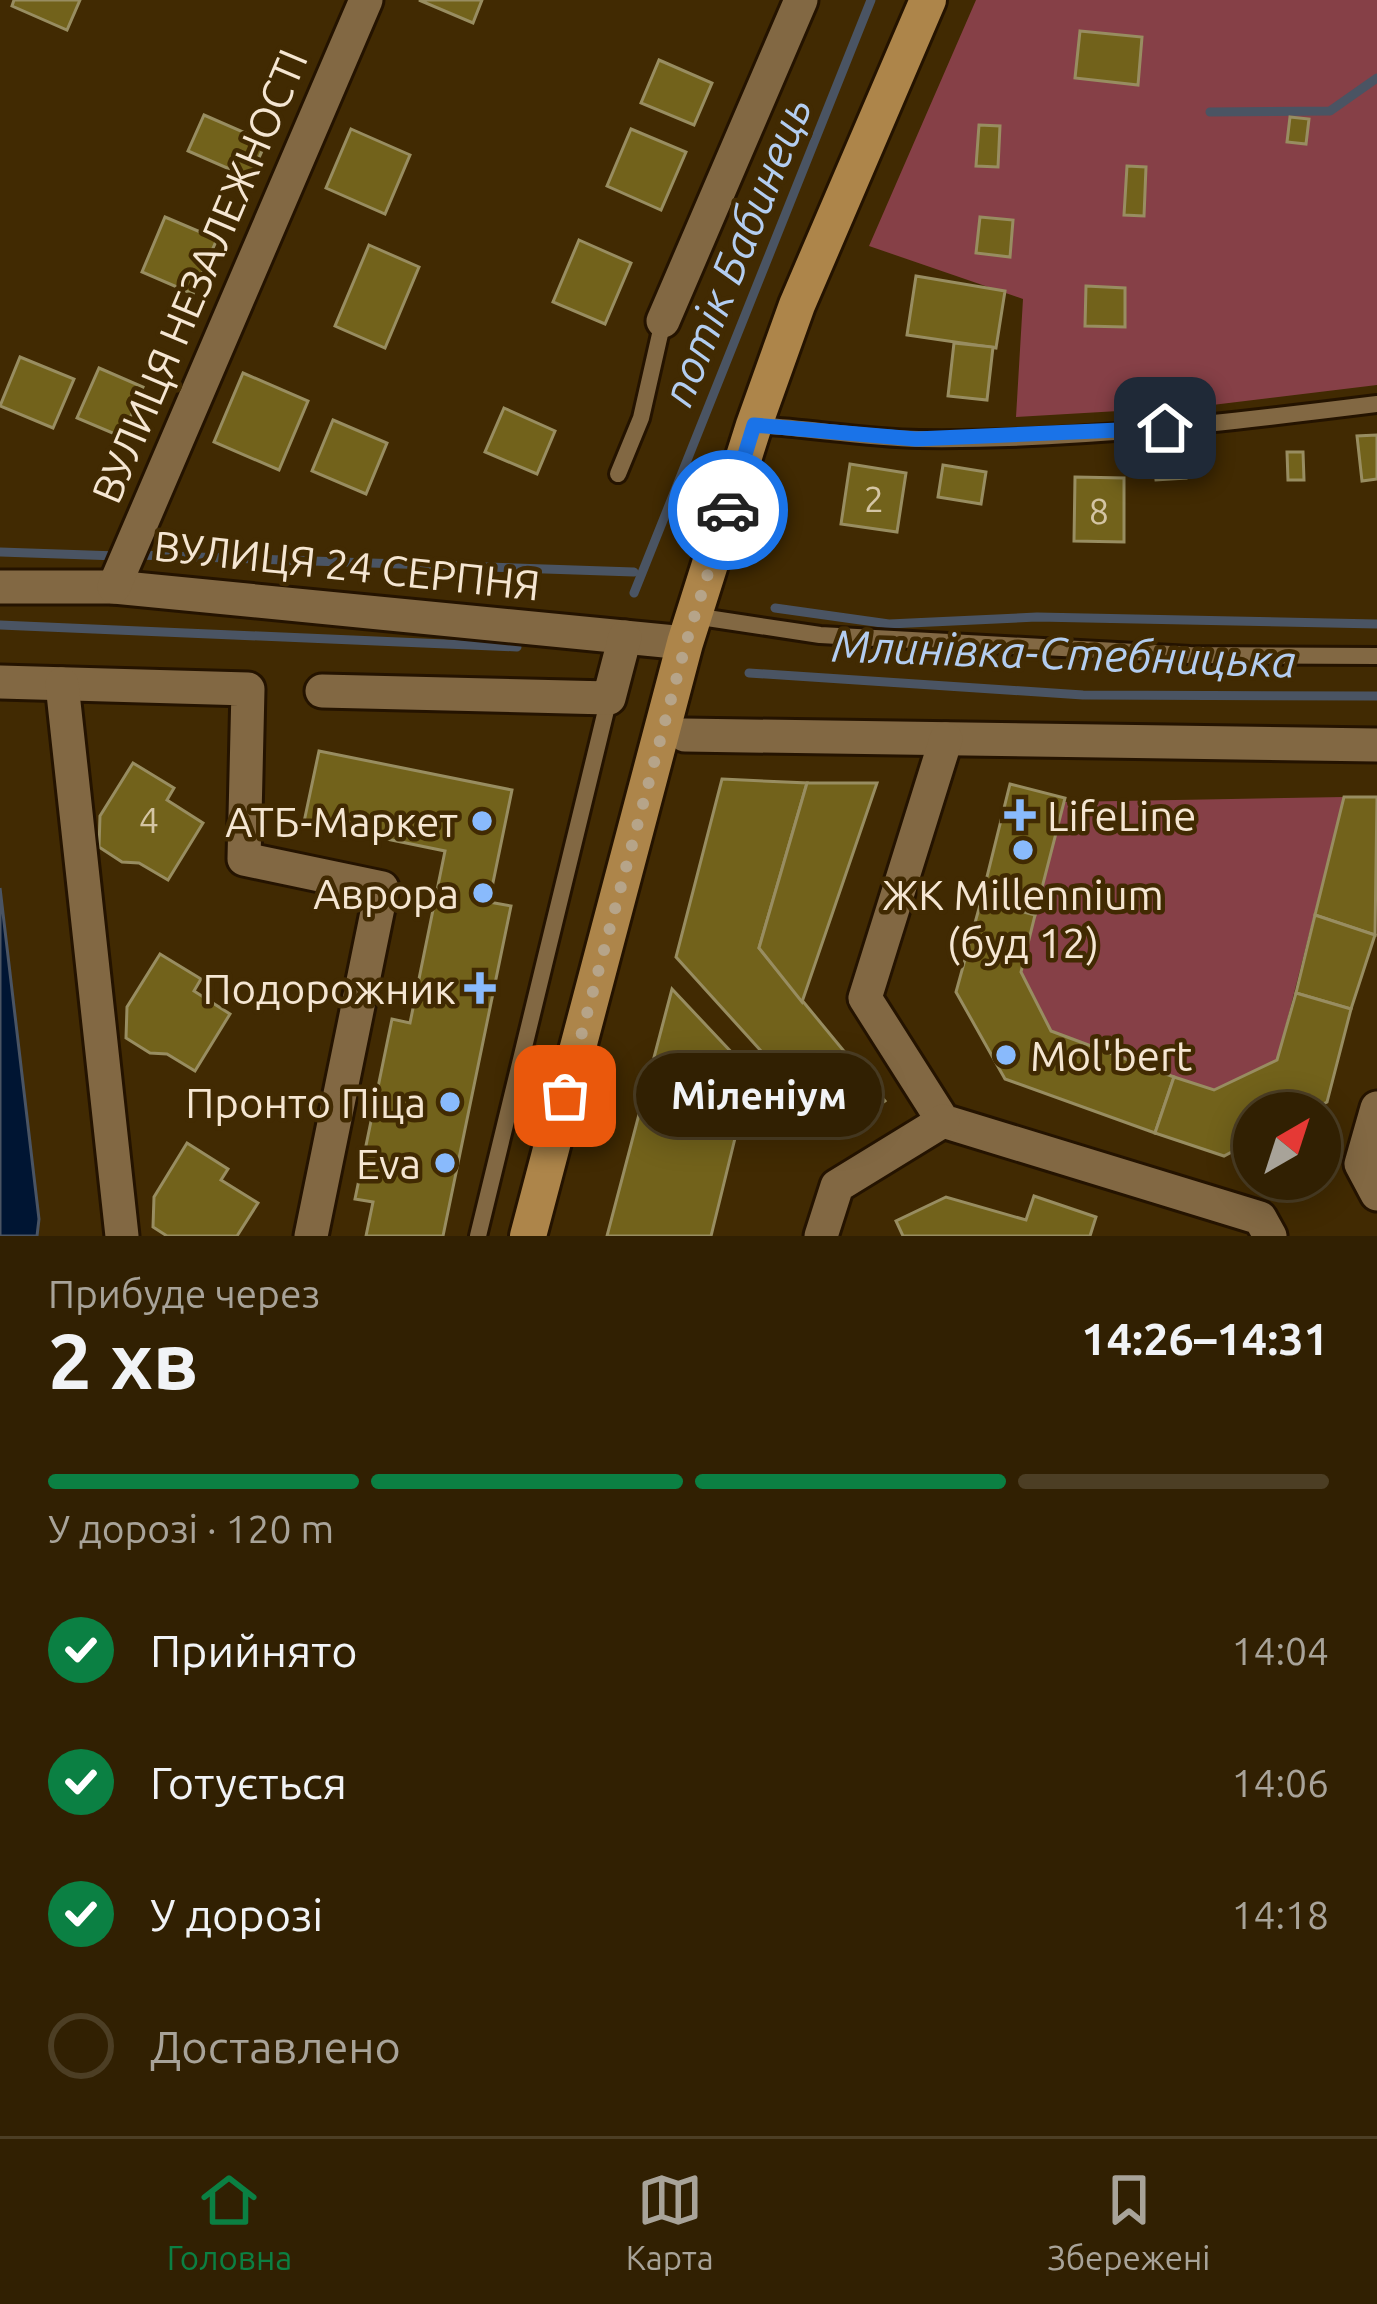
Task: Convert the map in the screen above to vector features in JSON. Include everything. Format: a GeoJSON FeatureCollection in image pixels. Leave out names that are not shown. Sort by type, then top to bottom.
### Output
{"type":"FeatureCollection","features":[{"type":"Feature","properties":{"kind":"main road"},"geometry":{"type":"LineString","coordinates":[[528,1236],[690,629],[754,425],[797,305],[928,0]]}},
{"type":"Feature","properties":{"kind":"street","name":"ВУЛИЦЯ НЕЗАЛЕЖНОСТІ"},"geometry":{"type":"LineString","coordinates":[[114,587],[366,0]]}},
{"type":"Feature","properties":{"kind":"street"},"geometry":{"type":"LineString","coordinates":[[663,321],[801,0]]}},
{"type":"Feature","properties":{"kind":"street","name":"ВУЛИЦЯ 24 СЕРПНЯ"},"geometry":{"type":"LineString","coordinates":[[0,587],[114,587],[625,637],[690,629]]}},
{"type":"Feature","properties":{"kind":"street"},"geometry":{"type":"LineString","coordinates":[[322,691],[609,698],[625,637]]}},
{"type":"Feature","properties":{"kind":"street"},"geometry":{"type":"LineString","coordinates":[[0,682],[248,689],[244,859],[382,888],[311,1236]]}},
{"type":"Feature","properties":{"kind":"street"},"geometry":{"type":"LineString","coordinates":[[62,684],[122,1236]]}},
{"type":"Feature","properties":{"kind":"street"},"geometry":{"type":"LineString","coordinates":[[686,735],[1377,746]]}},
{"type":"Feature","properties":{"kind":"street"},"geometry":{"type":"LineString","coordinates":[[946,739],[865,998],[943,1121],[1260,1219],[1270,1236]]}},
{"type":"Feature","properties":{"kind":"street"},"geometry":{"type":"LineString","coordinates":[[1377,1108],[1360,1164],[1377,1194]]}},
{"type":"Feature","properties":{"kind":"street"},"geometry":{"type":"LineString","coordinates":[[821,1236],[837,1186],[943,1121]]}},
{"type":"Feature","properties":{"kind":"lane"},"geometry":{"type":"LineString","coordinates":[[617,473],[641,418],[663,321]]}},
{"type":"Feature","properties":{"kind":"lane"},"geometry":{"type":"LineString","coordinates":[[754,425],[916,439],[1091,434],[1202,426],[1377,404]]}},
{"type":"Feature","properties":{"kind":"lane"},"geometry":{"type":"LineString","coordinates":[[690,629],[1190,655],[1377,656]]}},
{"type":"Feature","properties":{"kind":"lane"},"geometry":{"type":"LineString","coordinates":[[478,1236],[609,698]]}},
{"type":"Feature","properties":{"kind":"shaded area"},"geometry":{"type":"Polygon","coordinates":[[[976,0],[1377,0],[1377,385],[1204,406],[1016,417],[1023,299],[869,246],[976,0]]]}},
{"type":"Feature","properties":{"kind":"shaded area"},"geometry":{"type":"Polygon","coordinates":[[[1344,797],[1277,1060],[1214,1090],[1109,1056],[1051,1031],[1021,972],[1064,802],[1344,797]]]}},
{"type":"Feature","properties":{"kind":"water"},"geometry":{"type":"Polygon","coordinates":[[[0,888],[39,1219],[37,1236],[0,1236],[0,888]]]}},
{"type":"Feature","properties":{"kind":"building"},"geometry":{"type":"Polygon","coordinates":[[[14,0],[80,0],[67,30],[12,6],[14,0]]]}},
{"type":"Feature","properties":{"kind":"building"},"geometry":{"type":"Polygon","coordinates":[[[419,0],[482,0],[473,23],[419,0]]]}},
{"type":"Feature","properties":{"kind":"building"},"geometry":{"type":"Polygon","coordinates":[[[1080,31],[1142,37],[1138,85],[1075,78],[1080,31]]]}},
{"type":"Feature","properties":{"kind":"building"},"geometry":{"type":"Polygon","coordinates":[[[659,60],[712,83],[694,125],[641,103],[659,60]]]}},
{"type":"Feature","properties":{"kind":"building"},"geometry":{"type":"Polygon","coordinates":[[[204,115],[266,142],[250,178],[188,151],[204,115]]]}},
{"type":"Feature","properties":{"kind":"building"},"geometry":{"type":"Polygon","coordinates":[[[1290,117],[1309,119],[1306,144],[1287,142],[1290,117]]]}},
{"type":"Feature","properties":{"kind":"building"},"geometry":{"type":"Polygon","coordinates":[[[979,125],[1000,126],[998,167],[976,166],[979,125]]]}},
{"type":"Feature","properties":{"kind":"building"},"geometry":{"type":"Polygon","coordinates":[[[351,129],[410,155],[385,214],[326,188],[351,129]]]}},
{"type":"Feature","properties":{"kind":"building"},"geometry":{"type":"Polygon","coordinates":[[[631,129],[686,152],[661,210],[607,186],[631,129]]]}},
{"type":"Feature","properties":{"kind":"building"},"geometry":{"type":"Polygon","coordinates":[[[1127,166],[1146,167],[1144,216],[1124,215],[1127,166]]]}},
{"type":"Feature","properties":{"kind":"building"},"geometry":{"type":"Polygon","coordinates":[[[165,217],[217,239],[193,294],[142,272],[165,217]]]}},
{"type":"Feature","properties":{"kind":"building"},"geometry":{"type":"Polygon","coordinates":[[[980,217],[1013,220],[1010,257],[976,253],[980,217]]]}},
{"type":"Feature","properties":{"kind":"building"},"geometry":{"type":"Polygon","coordinates":[[[579,240],[631,263],[605,324],[553,302],[579,240]]]}},
{"type":"Feature","properties":{"kind":"building"},"geometry":{"type":"Polygon","coordinates":[[[369,245],[419,267],[385,348],[335,326],[369,245]]]}},
{"type":"Feature","properties":{"kind":"building"},"geometry":{"type":"Polygon","coordinates":[[[916,276],[1005,291],[996,348],[907,335],[916,276]]]}},
{"type":"Feature","properties":{"kind":"building"},"geometry":{"type":"Polygon","coordinates":[[[1086,286],[1125,288],[1125,327],[1085,326],[1086,286]]]}},
{"type":"Feature","properties":{"kind":"building"},"geometry":{"type":"Polygon","coordinates":[[[954,343],[993,347],[987,400],[948,396],[954,343]]]}},
{"type":"Feature","properties":{"kind":"building"},"geometry":{"type":"Polygon","coordinates":[[[20,357],[74,379],[53,428],[0,406],[20,357]]]}},
{"type":"Feature","properties":{"kind":"building"},"geometry":{"type":"Polygon","coordinates":[[[99,368],[143,387],[122,437],[77,418],[99,368]]]}},
{"type":"Feature","properties":{"kind":"building"},"geometry":{"type":"Polygon","coordinates":[[[243,373],[308,401],[279,470],[214,442],[243,373]]]}},
{"type":"Feature","properties":{"kind":"building"},"geometry":{"type":"Polygon","coordinates":[[[504,408],[555,431],[537,474],[485,452],[504,408]]]}},
{"type":"Feature","properties":{"kind":"building"},"geometry":{"type":"Polygon","coordinates":[[[333,420],[387,443],[366,494],[312,471],[333,420]]]}},
{"type":"Feature","properties":{"kind":"building"},"geometry":{"type":"Polygon","coordinates":[[[1377,435],[1377,479],[1362,481],[1357,436],[1377,435]]]}},
{"type":"Feature","properties":{"kind":"building"},"geometry":{"type":"Polygon","coordinates":[[[1287,452],[1303,452],[1304,480],[1288,480],[1287,452]]]}},
{"type":"Feature","properties":{"kind":"building"},"geometry":{"type":"Polygon","coordinates":[[[1185,459],[1186,478],[1156,480],[1154,461],[1185,459]]]}},
{"type":"Feature","properties":{"kind":"building"},"geometry":{"type":"Polygon","coordinates":[[[850,464],[906,473],[897,532],[841,524],[850,464]]]}},
{"type":"Feature","properties":{"kind":"building"},"geometry":{"type":"Polygon","coordinates":[[[943,465],[986,472],[981,504],[938,497],[943,465]]]}},
{"type":"Feature","properties":{"kind":"building"},"geometry":{"type":"Polygon","coordinates":[[[1075,477],[1124,478],[1124,542],[1074,541],[1075,477]]]}},
{"type":"Feature","properties":{"kind":"building"},"geometry":{"type":"Polygon","coordinates":[[[319,751],[512,790],[489,902],[511,906],[443,1236],[366,1236],[373,1202],[355,1199],[392,1019],[410,1023],[445,851],[304,822],[319,751]]]}},
{"type":"Feature","properties":{"kind":"building"},"geometry":{"type":"Polygon","coordinates":[[[133,763],[174,788],[167,800],[203,823],[168,880],[139,863],[122,862],[99,847],[100,816],[133,763]]]}},
{"type":"Feature","properties":{"kind":"building"},"geometry":{"type":"Polygon","coordinates":[[[722,779],[807,783],[759,948],[885,1101],[837,1135],[676,957],[722,779]]]}},
{"type":"Feature","properties":{"kind":"building"},"geometry":{"type":"Polygon","coordinates":[[[807,783],[877,783],[802,1002],[759,948],[807,783]]]}},
{"type":"Feature","properties":{"kind":"building","name":"ЖК Millennium (буд 12)"},"geometry":{"type":"Polygon","coordinates":[[[1010,784],[1065,798],[1035,915],[981,901],[1010,784]]]}},
{"type":"Feature","properties":{"kind":"building"},"geometry":{"type":"Polygon","coordinates":[[[1344,797],[1377,797],[1375,935],[1315,915],[1344,797]]]}},
{"type":"Feature","properties":{"kind":"building"},"geometry":{"type":"Polygon","coordinates":[[[981,901],[1035,915],[1021,972],[1051,1031],[1174,1077],[1155,1133],[1005,1079],[956,992],[981,901]]]}},
{"type":"Feature","properties":{"kind":"building"},"geometry":{"type":"Polygon","coordinates":[[[1315,915],[1375,935],[1351,1009],[1296,993],[1315,915]]]}},
{"type":"Feature","properties":{"kind":"building"},"geometry":{"type":"Polygon","coordinates":[[[160,954],[201,979],[194,991],[230,1014],[195,1071],[126,1038],[127,1007],[160,954]]]}},
{"type":"Feature","properties":{"kind":"building"},"geometry":{"type":"Polygon","coordinates":[[[672,989],[751,1073],[711,1236],[607,1236],[672,989]]]}},
{"type":"Feature","properties":{"kind":"building"},"geometry":{"type":"Polygon","coordinates":[[[1296,993],[1351,1009],[1330,1092],[1233,1092],[1233,1151],[1224,1156],[1155,1133],[1174,1077],[1214,1090],[1277,1060],[1296,993]]]}},
{"type":"Feature","properties":{"kind":"building"},"geometry":{"type":"Polygon","coordinates":[[[187,1143],[228,1169],[221,1180],[258,1203],[237,1236],[167,1236],[153,1227],[154,1197],[187,1143]]]}},
{"type":"Feature","properties":{"kind":"building"},"geometry":{"type":"Polygon","coordinates":[[[1034,1196],[1096,1217],[1090,1236],[903,1236],[896,1221],[946,1197],[1026,1220],[1034,1196]]]}},
{"type":"Feature","properties":{"kind":"waterway","name":"потік Бабинець"},"geometry":{"type":"LineString","coordinates":[[634,593],[871,0]]}},
{"type":"Feature","properties":{"kind":"waterway"},"geometry":{"type":"LineString","coordinates":[[1210,112],[1330,111],[1377,78]]}},
{"type":"Feature","properties":{"kind":"waterway"},"geometry":{"type":"LineString","coordinates":[[0,552],[118,556]]}},
{"type":"Feature","properties":{"kind":"waterway"},"geometry":{"type":"LineString","coordinates":[[138,555],[634,572]]}},
{"type":"Feature","properties":{"kind":"waterway"},"geometry":{"type":"LineString","coordinates":[[775,608],[889,624],[1037,617],[1377,624]]}},
{"type":"Feature","properties":{"kind":"waterway","name":"Млинівка-Стебницька"},"geometry":{"type":"LineString","coordinates":[[0,625],[517,647]]}},
{"type":"Feature","properties":{"kind":"waterway","name":"Млинівка-Стебницька"},"geometry":{"type":"LineString","coordinates":[[749,673],[1083,695],[1377,696]]}},
{"type":"Feature","properties":{"kind":"way so far"},"geometry":{"type":"LineString","coordinates":[[565,1096],[686,643],[728,510]]}},
{"type":"Feature","properties":{"kind":"place","name":"LifeLine"},"geometry":{"type":"Point","coordinates":[1020,815]}},
{"type":"Feature","properties":{"kind":"place","name":"АТБ-Маркет"},"geometry":{"type":"Point","coordinates":[482,821]}},
{"type":"Feature","properties":{"kind":"place","name":"ЖК Millennium (буд 12)"},"geometry":{"type":"Point","coordinates":[1023,850]}},
{"type":"Feature","properties":{"kind":"place","name":"Аврора"},"geometry":{"type":"Point","coordinates":[483,893]}},
{"type":"Feature","properties":{"kind":"place","name":"Подорожник"},"geometry":{"type":"Point","coordinates":[480,988]}},
{"type":"Feature","properties":{"kind":"place","name":"Mol'bert"},"geometry":{"type":"Point","coordinates":[1006,1055]}},
{"type":"Feature","properties":{"kind":"place","name":"Міленіум"},"geometry":{"type":"Point","coordinates":[565,1096]}},
{"type":"Feature","properties":{"kind":"place","name":"Пронто Піца"},"geometry":{"type":"Point","coordinates":[450,1102]}},
{"type":"Feature","properties":{"kind":"place","name":"Eva"},"geometry":{"type":"Point","coordinates":[445,1163]}},
{"type":"Feature","properties":{"kind":"route"},"geometry":{"type":"LineString","coordinates":[[728,510],[754,425],[916,439],[1165,428]]}}]}
